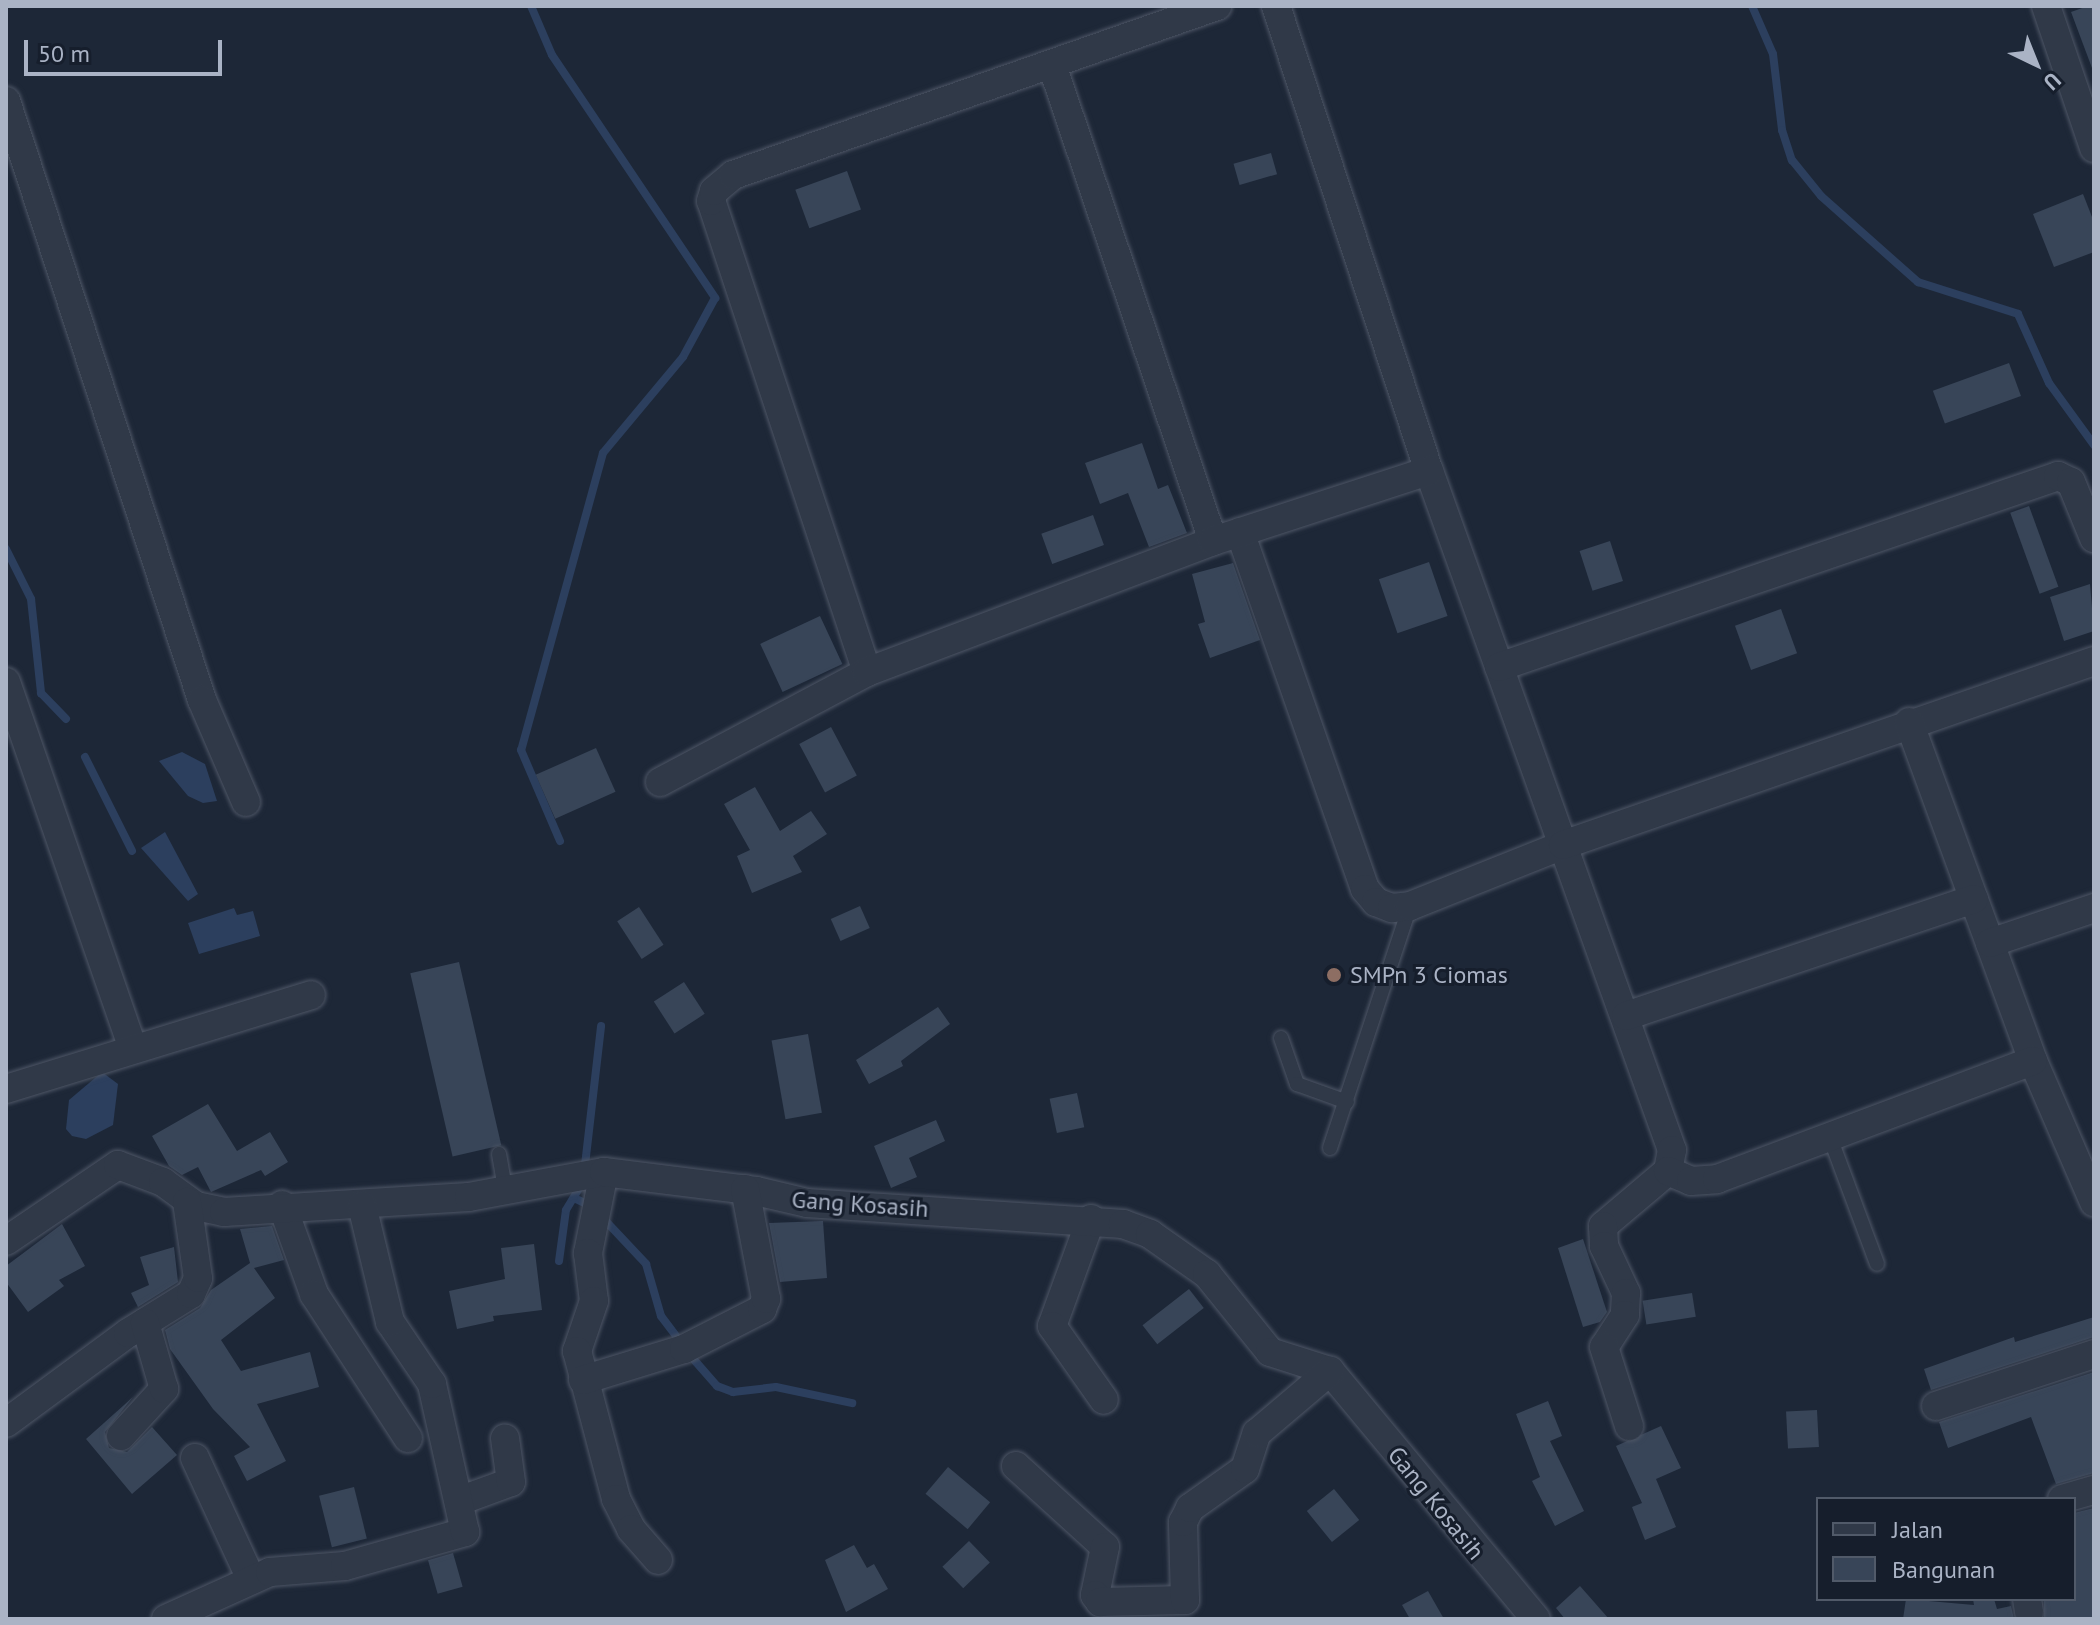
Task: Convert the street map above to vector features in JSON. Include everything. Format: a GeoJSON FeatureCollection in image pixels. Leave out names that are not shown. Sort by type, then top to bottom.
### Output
{"type":"FeatureCollection","features":[{"type":"Feature","properties":{"kind":"street"},"geometry":{"type":"LineString","coordinates":[[867,672],[712,196],[733,175],[1217,6]]}},
{"type":"Feature","properties":{"kind":"street"},"geometry":{"type":"LineString","coordinates":[[1276,6],[1429,471],[1672,1150],[1668,1171],[1603,1226],[1604,1246],[1626,1293],[1625,1315],[1604,1347],[1629,1426]]}},
{"type":"Feature","properties":{"kind":"street"},"geometry":{"type":"LineString","coordinates":[[2046,6],[2094,148]]}},
{"type":"Feature","properties":{"kind":"street"},"geometry":{"type":"LineString","coordinates":[[1052,65],[1213,541]]}},
{"type":"Feature","properties":{"kind":"street"},"geometry":{"type":"LineString","coordinates":[[6,101],[202,700],[246,802]]}},
{"type":"Feature","properties":{"kind":"street"},"geometry":{"type":"LineString","coordinates":[[660,782],[867,672],[1213,541],[1429,471]]}},
{"type":"Feature","properties":{"kind":"street"},"geometry":{"type":"LineString","coordinates":[[1499,667],[2058,476],[2071,482],[2094,538]]}},
{"type":"Feature","properties":{"kind":"street"},"geometry":{"type":"LineString","coordinates":[[1240,532],[1365,889],[1383,906],[1410,906],[1563,845],[1909,722],[2094,661]]}},
{"type":"Feature","properties":{"kind":"street"},"geometry":{"type":"LineString","coordinates":[[6,682],[132,1046]]}},
{"type":"Feature","properties":{"kind":"street"},"geometry":{"type":"LineString","coordinates":[[1909,722],[2033,1061],[2094,1202]]}},
{"type":"Feature","properties":{"kind":"street"},"geometry":{"type":"LineString","coordinates":[[1626,1016],[1974,899]]}},
{"type":"Feature","properties":{"kind":"street"},"geometry":{"type":"LineString","coordinates":[[1990,943],[2094,908]]}},
{"type":"Feature","properties":{"kind":"street"},"geometry":{"type":"LineString","coordinates":[[6,1089],[132,1046],[311,995]]}},
{"type":"Feature","properties":{"kind":"street"},"geometry":{"type":"LineString","coordinates":[[1668,1171],[1691,1181],[1717,1179],[1831,1140],[2033,1061]]}},
{"type":"Feature","properties":{"kind":"street","name":"Gang Kosasih"},"geometry":{"type":"LineString","coordinates":[[6,1241],[118,1165],[155,1177],[187,1202],[224,1212],[282,1205],[362,1205],[603,1177],[745,1189],[807,1203],[1091,1219],[1150,1234],[1207,1274],[1270,1352],[1330,1371],[1536,1619]]}},
{"type":"Feature","properties":{"kind":"street"},"geometry":{"type":"LineString","coordinates":[[603,1177],[588,1253],[594,1301],[577,1351],[616,1499],[631,1529],[658,1560]]}},
{"type":"Feature","properties":{"kind":"street"},"geometry":{"type":"LineString","coordinates":[[583,1380],[684,1349],[762,1309],[766,1299],[745,1189]]}},
{"type":"Feature","properties":{"kind":"street"},"geometry":{"type":"LineString","coordinates":[[6,1423],[196,1287],[187,1202]]}},
{"type":"Feature","properties":{"kind":"street"},"geometry":{"type":"LineString","coordinates":[[282,1205],[314,1294],[408,1438]]}},
{"type":"Feature","properties":{"kind":"street"},"geometry":{"type":"LineString","coordinates":[[166,1619],[251,1579],[278,1571],[345,1566],[465,1532],[432,1384],[390,1322],[379,1291],[362,1205]]}},
{"type":"Feature","properties":{"kind":"street"},"geometry":{"type":"LineString","coordinates":[[1091,1219],[1052,1326],[1104,1400]]}},
{"type":"Feature","properties":{"kind":"street"},"geometry":{"type":"LineString","coordinates":[[121,1436],[164,1389],[145,1323]]}},
{"type":"Feature","properties":{"kind":"street"},"geometry":{"type":"LineString","coordinates":[[1936,1406],[2094,1354]]}},
{"type":"Feature","properties":{"kind":"street"},"geometry":{"type":"LineString","coordinates":[[1016,1466],[1105,1547],[1095,1595],[1100,1602],[1187,1610],[1183,1522],[1190,1508],[1245,1469],[1257,1433],[1330,1371]]}},
{"type":"Feature","properties":{"kind":"street"},"geometry":{"type":"LineString","coordinates":[[459,1501],[511,1482],[505,1438]]}},
{"type":"Feature","properties":{"kind":"street"},"geometry":{"type":"LineString","coordinates":[[195,1458],[251,1579]]}},
{"type":"Feature","properties":{"kind":"street"},"geometry":{"type":"LineString","coordinates":[[2069,1497],[2094,1490]]}},
{"type":"Feature","properties":{"kind":"lane"},"geometry":{"type":"LineString","coordinates":[[1330,1148],[1410,906]]}},
{"type":"Feature","properties":{"kind":"lane"},"geometry":{"type":"LineString","coordinates":[[1281,1038],[1297,1084],[1347,1102]]}},
{"type":"Feature","properties":{"kind":"lane"},"geometry":{"type":"LineString","coordinates":[[1831,1140],[1877,1264]]}},
{"type":"Feature","properties":{"kind":"lane"},"geometry":{"type":"LineString","coordinates":[[499,1154],[505,1189]]}},
{"type":"Feature","properties":{"kind":"water"},"geometry":{"type":"Polygon","coordinates":[[[182,752],[205,764],[217,801],[203,803],[188,796],[159,761],[182,752]]]}},
{"type":"Feature","properties":{"kind":"water"},"geometry":{"type":"Polygon","coordinates":[[[165,832],[198,894],[188,901],[141,848],[165,832]]]}},
{"type":"Feature","properties":{"kind":"water"},"geometry":{"type":"Polygon","coordinates":[[[234,908],[237,915],[253,911],[260,936],[199,954],[188,923],[234,908]]]}},
{"type":"Feature","properties":{"kind":"water"},"geometry":{"type":"Polygon","coordinates":[[[102,1072],[118,1084],[113,1125],[86,1139],[72,1136],[66,1129],[69,1100],[102,1072]]]}},
{"type":"Feature","properties":{"kind":"building"},"geometry":{"type":"Polygon","coordinates":[[[2094,6],[2092,68],[2071,12],[2094,6]]]}},
{"type":"Feature","properties":{"kind":"building"},"geometry":{"type":"Polygon","coordinates":[[[1271,153],[1277,174],[1240,185],[1234,164],[1271,153]]]}},
{"type":"Feature","properties":{"kind":"building"},"geometry":{"type":"Polygon","coordinates":[[[847,171],[861,210],[809,228],[795,190],[847,171]]]}},
{"type":"Feature","properties":{"kind":"building"},"geometry":{"type":"Polygon","coordinates":[[[2083,194],[2094,222],[2094,252],[2054,267],[2033,214],[2083,194]]]}},
{"type":"Feature","properties":{"kind":"building"},"geometry":{"type":"Polygon","coordinates":[[[2009,363],[2021,396],[1945,424],[1933,391],[2009,363]]]}},
{"type":"Feature","properties":{"kind":"building"},"geometry":{"type":"Polygon","coordinates":[[[1142,443],[1158,489],[1168,485],[1187,533],[1149,547],[1128,493],[1100,504],[1085,463],[1142,443]]]}},
{"type":"Feature","properties":{"kind":"building"},"geometry":{"type":"Polygon","coordinates":[[[2029,506],[2058,587],[2040,594],[2010,513],[2029,506]]]}},
{"type":"Feature","properties":{"kind":"building"},"geometry":{"type":"Polygon","coordinates":[[[1093,515],[1104,545],[1052,564],[1041,534],[1093,515]]]}},
{"type":"Feature","properties":{"kind":"building"},"geometry":{"type":"Polygon","coordinates":[[[1610,541],[1623,581],[1593,591],[1580,551],[1610,541]]]}},
{"type":"Feature","properties":{"kind":"building"},"geometry":{"type":"Polygon","coordinates":[[[1429,562],[1448,616],[1397,633],[1379,579],[1429,562]]]}},
{"type":"Feature","properties":{"kind":"building"},"geometry":{"type":"Polygon","coordinates":[[[1233,563],[1260,640],[1210,658],[1198,624],[1205,622],[1192,574],[1233,563]]]}},
{"type":"Feature","properties":{"kind":"building"},"geometry":{"type":"Polygon","coordinates":[[[2090,584],[2094,631],[2064,641],[2050,597],[2090,584]]]}},
{"type":"Feature","properties":{"kind":"building"},"geometry":{"type":"Polygon","coordinates":[[[1781,609],[1797,653],[1751,670],[1735,626],[1781,609]]]}},
{"type":"Feature","properties":{"kind":"building"},"geometry":{"type":"Polygon","coordinates":[[[820,616],[842,664],[783,692],[760,644],[820,616]]]}},
{"type":"Feature","properties":{"kind":"building"},"geometry":{"type":"Polygon","coordinates":[[[831,727],[857,776],[825,792],[799,744],[831,727]]]}},
{"type":"Feature","properties":{"kind":"building"},"geometry":{"type":"Polygon","coordinates":[[[596,748],[616,792],[555,819],[536,775],[596,748]]]}},
{"type":"Feature","properties":{"kind":"building"},"geometry":{"type":"Polygon","coordinates":[[[755,787],[780,831],[811,811],[827,834],[793,856],[802,872],[752,893],[737,856],[750,850],[724,804],[755,787]]]}},
{"type":"Feature","properties":{"kind":"building"},"geometry":{"type":"Polygon","coordinates":[[[860,906],[870,928],[841,941],[831,919],[860,906]]]}},
{"type":"Feature","properties":{"kind":"building"},"geometry":{"type":"Polygon","coordinates":[[[639,907],[664,945],[642,959],[617,921],[639,907]]]}},
{"type":"Feature","properties":{"kind":"building"},"geometry":{"type":"Polygon","coordinates":[[[459,962],[501,1145],[453,1156],[410,973],[459,962]]]}},
{"type":"Feature","properties":{"kind":"building"},"geometry":{"type":"Polygon","coordinates":[[[684,982],[705,1014],[675,1033],[654,1002],[684,982]]]}},
{"type":"Feature","properties":{"kind":"building"},"geometry":{"type":"Polygon","coordinates":[[[938,1007],[950,1024],[901,1061],[903,1066],[869,1084],[856,1060],[938,1007]]]}},
{"type":"Feature","properties":{"kind":"building"},"geometry":{"type":"Polygon","coordinates":[[[808,1034],[822,1113],[785,1119],[772,1040],[808,1034]]]}},
{"type":"Feature","properties":{"kind":"building"},"geometry":{"type":"Polygon","coordinates":[[[1077,1093],[1084,1127],[1057,1133],[1050,1099],[1077,1093]]]}},
{"type":"Feature","properties":{"kind":"building"},"geometry":{"type":"Polygon","coordinates":[[[208,1104],[237,1151],[270,1132],[288,1162],[265,1176],[261,1170],[211,1192],[198,1167],[182,1175],[169,1166],[152,1136],[208,1104]]]}},
{"type":"Feature","properties":{"kind":"building"},"geometry":{"type":"Polygon","coordinates":[[[936,1120],[945,1141],[909,1158],[917,1177],[891,1188],[874,1146],[936,1120]]]}},
{"type":"Feature","properties":{"kind":"building"},"geometry":{"type":"Polygon","coordinates":[[[823,1221],[827,1278],[780,1282],[769,1223],[823,1221]]]}},
{"type":"Feature","properties":{"kind":"building"},"geometry":{"type":"Polygon","coordinates":[[[62,1224],[85,1266],[59,1280],[64,1286],[28,1312],[6,1282],[6,1266],[62,1224]]]}},
{"type":"Feature","properties":{"kind":"building"},"geometry":{"type":"Polygon","coordinates":[[[272,1226],[284,1260],[254,1268],[275,1298],[221,1340],[241,1371],[310,1352],[319,1387],[257,1404],[286,1461],[247,1481],[234,1456],[250,1447],[213,1409],[170,1349],[165,1330],[200,1308],[211,1290],[250,1263],[240,1229],[272,1226]]]}},
{"type":"Feature","properties":{"kind":"building"},"geometry":{"type":"Polygon","coordinates":[[[1583,1239],[1607,1312],[1600,1322],[1583,1327],[1558,1248],[1583,1239]]]}},
{"type":"Feature","properties":{"kind":"building"},"geometry":{"type":"Polygon","coordinates":[[[534,1244],[542,1310],[493,1316],[494,1321],[457,1329],[449,1291],[505,1279],[501,1248],[534,1244]]]}},
{"type":"Feature","properties":{"kind":"building"},"geometry":{"type":"Polygon","coordinates":[[[174,1247],[178,1282],[138,1307],[131,1293],[149,1285],[140,1257],[174,1247]]]}},
{"type":"Feature","properties":{"kind":"building"},"geometry":{"type":"Polygon","coordinates":[[[1189,1289],[1204,1308],[1157,1344],[1143,1325],[1189,1289]]]}},
{"type":"Feature","properties":{"kind":"building"},"geometry":{"type":"Polygon","coordinates":[[[1692,1293],[1696,1317],[1646,1325],[1643,1301],[1692,1293]]]}},
{"type":"Feature","properties":{"kind":"building"},"geometry":{"type":"Polygon","coordinates":[[[2094,1317],[2094,1337],[1931,1390],[1924,1369],[2014,1337],[2015,1342],[2094,1317]]]}},
{"type":"Feature","properties":{"kind":"building"},"geometry":{"type":"Polygon","coordinates":[[[2094,1372],[2094,1473],[2056,1484],[2031,1417],[1948,1448],[1939,1422],[2094,1372]]]}},
{"type":"Feature","properties":{"kind":"building"},"geometry":{"type":"Polygon","coordinates":[[[133,1397],[105,1432],[109,1448],[127,1452],[152,1427],[177,1455],[132,1494],[86,1439],[133,1397]]]}},
{"type":"Feature","properties":{"kind":"building"},"geometry":{"type":"Polygon","coordinates":[[[1548,1401],[1562,1436],[1550,1441],[1584,1511],[1555,1526],[1532,1481],[1540,1477],[1516,1414],[1548,1401]]]}},
{"type":"Feature","properties":{"kind":"building"},"geometry":{"type":"Polygon","coordinates":[[[1817,1410],[1819,1447],[1788,1449],[1786,1412],[1817,1410]]]}},
{"type":"Feature","properties":{"kind":"building"},"geometry":{"type":"Polygon","coordinates":[[[1661,1426],[1681,1468],[1656,1479],[1676,1527],[1645,1540],[1632,1507],[1642,1503],[1616,1446],[1661,1426]]]}},
{"type":"Feature","properties":{"kind":"building"},"geometry":{"type":"Polygon","coordinates":[[[948,1467],[990,1502],[968,1529],[926,1494],[948,1467]]]}},
{"type":"Feature","properties":{"kind":"building"},"geometry":{"type":"Polygon","coordinates":[[[354,1487],[367,1538],[332,1547],[319,1496],[354,1487]]]}},
{"type":"Feature","properties":{"kind":"building"},"geometry":{"type":"Polygon","coordinates":[[[1334,1489],[1359,1520],[1332,1542],[1307,1511],[1334,1489]]]}},
{"type":"Feature","properties":{"kind":"building"},"geometry":{"type":"Polygon","coordinates":[[[2094,1508],[2094,1619],[2044,1619],[2044,1601],[2076,1601],[2076,1512],[2094,1508]]]}},
{"type":"Feature","properties":{"kind":"building"},"geometry":{"type":"Polygon","coordinates":[[[969,1541],[990,1563],[963,1588],[942,1567],[969,1541]]]}},
{"type":"Feature","properties":{"kind":"building"},"geometry":{"type":"Polygon","coordinates":[[[854,1545],[867,1568],[874,1564],[888,1589],[846,1612],[825,1560],[854,1545]]]}},
{"type":"Feature","properties":{"kind":"building"},"geometry":{"type":"Polygon","coordinates":[[[453,1553],[463,1587],[438,1594],[428,1560],[453,1553]]]}},
{"type":"Feature","properties":{"kind":"building"},"geometry":{"type":"Polygon","coordinates":[[[1580,1586],[1609,1619],[1565,1619],[1556,1608],[1580,1586]]]}},
{"type":"Feature","properties":{"kind":"building"},"geometry":{"type":"Polygon","coordinates":[[[1428,1591],[1444,1619],[1410,1619],[1402,1605],[1428,1591]]]}},
{"type":"Feature","properties":{"kind":"building"},"geometry":{"type":"Polygon","coordinates":[[[1906,1601],[1974,1605],[1973,1601],[1995,1601],[1997,1609],[2011,1606],[2014,1619],[1903,1619],[1906,1601]]]}},
{"type":"Feature","properties":{"kind":"waterway"},"geometry":{"type":"LineString","coordinates":[[531,6],[552,55],[715,298],[683,357],[603,453],[521,750],[560,841]]}},
{"type":"Feature","properties":{"kind":"waterway"},"geometry":{"type":"LineString","coordinates":[[1752,6],[1773,54],[1782,130],[1792,160],[1821,196],[1918,282],[2018,314],[2049,383],[2094,445]]}},
{"type":"Feature","properties":{"kind":"waterway"},"geometry":{"type":"LineString","coordinates":[[6,549],[31,599],[41,693],[66,719]]}},
{"type":"Feature","properties":{"kind":"waterway"},"geometry":{"type":"LineString","coordinates":[[85,757],[132,851]]}},
{"type":"Feature","properties":{"kind":"waterway"},"geometry":{"type":"LineString","coordinates":[[585,1165],[601,1026]]}},
{"type":"Feature","properties":{"kind":"waterway"},"geometry":{"type":"LineString","coordinates":[[559,1261],[566,1210],[579,1188]]}},
{"type":"Feature","properties":{"kind":"waterway"},"geometry":{"type":"LineString","coordinates":[[574,1198],[591,1206]]}},
{"type":"Feature","properties":{"kind":"waterway"},"geometry":{"type":"LineString","coordinates":[[601,1216],[646,1264],[661,1316],[681,1343]]}},
{"type":"Feature","properties":{"kind":"waterway"},"geometry":{"type":"LineString","coordinates":[[689,1354],[717,1386],[733,1392],[776,1387],[852,1403]]}},
{"type":"Feature","properties":{"kind":"place","name":"SMPn 3 Ciomas"},"geometry":{"type":"Point","coordinates":[1334,975]}}]}
